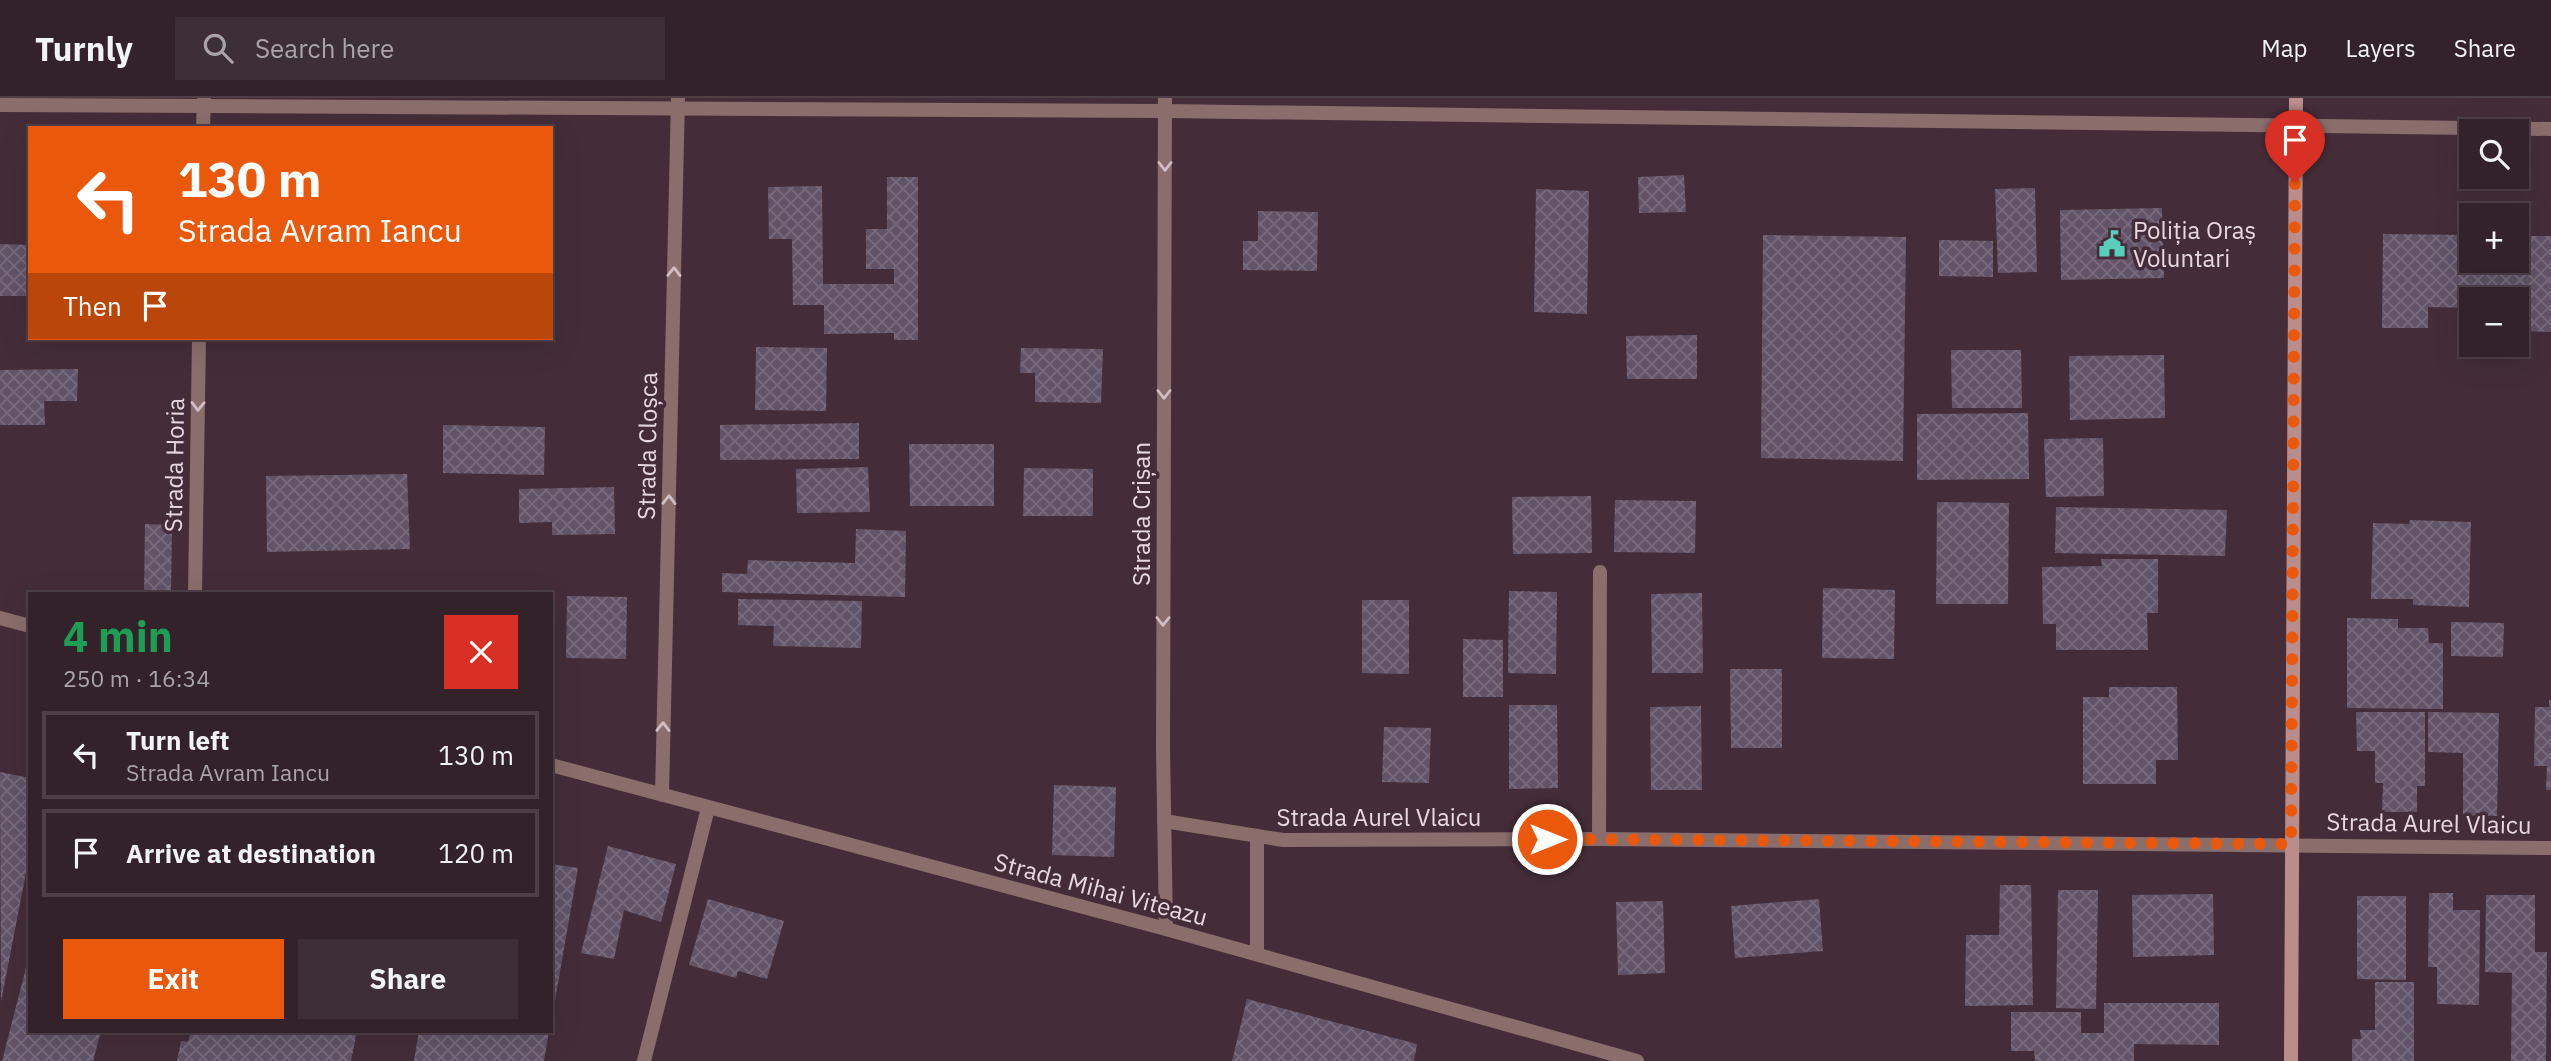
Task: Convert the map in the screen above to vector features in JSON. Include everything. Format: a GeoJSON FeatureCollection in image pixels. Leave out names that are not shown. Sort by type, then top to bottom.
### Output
{"type":"FeatureCollection","features":[{"type":"Feature","properties":{"kind":"street"},"geometry":{"type":"LineString","coordinates":[[2291,1061],[2296,98]]}},
{"type":"Feature","properties":{"kind":"street"},"geometry":{"type":"LineString","coordinates":[[0,105],[204,101],[1165,105],[2295,127],[2551,129]]}},
{"type":"Feature","properties":{"kind":"street"},"geometry":{"type":"LineString","coordinates":[[203,126],[204,101]]}},
{"type":"Feature","properties":{"kind":"street","name":"Strada Cloșca"},"geometry":{"type":"LineString","coordinates":[[662,795],[678,103]]}},
{"type":"Feature","properties":{"kind":"street","name":"Strada Crișan"},"geometry":{"type":"LineString","coordinates":[[1165,105],[1166,929]]}},
{"type":"Feature","properties":{"kind":"street","name":"Strada Horia"},"geometry":{"type":"LineString","coordinates":[[195,592],[200,340]]}},
{"type":"Feature","properties":{"kind":"street"},"geometry":{"type":"LineString","coordinates":[[1599,839],[1600,572]]}},
{"type":"Feature","properties":{"kind":"street"},"geometry":{"type":"LineString","coordinates":[[0,618],[28,625]]}},
{"type":"Feature","properties":{"kind":"street","name":"Strada Mihai Viteazu"},"geometry":{"type":"LineString","coordinates":[[553,766],[1166,929],[1637,1061]]}},
{"type":"Feature","properties":{"kind":"street"},"geometry":{"type":"LineString","coordinates":[[643,1061],[708,808]]}},
{"type":"Feature","properties":{"kind":"street","name":"Strada Aurel Vlaicu"},"geometry":{"type":"LineString","coordinates":[[1164,821],[1257,838],[2551,848]]}},
{"type":"Feature","properties":{"kind":"street","name":"Strada Aurel Vlaicu"},"geometry":{"type":"LineString","coordinates":[[1257,838],[1257,954]]}},
{"type":"Feature","properties":{"kind":"building"},"geometry":{"type":"Polygon","coordinates":[[[1684,175],[1686,212],[1639,213],[1638,177],[1684,175]]]}},
{"type":"Feature","properties":{"kind":"building"},"geometry":{"type":"Polygon","coordinates":[[[887,177],[918,177],[918,340],[894,340],[894,333],[824,334],[824,305],[793,305],[792,239],[769,239],[768,187],[822,186],[823,284],[894,284],[894,269],[866,269],[866,229],[887,229],[887,177]]]}},
{"type":"Feature","properties":{"kind":"building"},"geometry":{"type":"Polygon","coordinates":[[[2035,188],[2037,272],[1998,273],[1995,189],[2035,188]]]}},
{"type":"Feature","properties":{"kind":"building"},"geometry":{"type":"Polygon","coordinates":[[[1536,189],[1589,191],[1587,314],[1534,312],[1536,189]]]}},
{"type":"Feature","properties":{"kind":"building","name":"Poliția Oraș Voluntari"},"geometry":{"type":"Polygon","coordinates":[[[2162,208],[2164,278],[2061,280],[2060,210],[2162,208]]]}},
{"type":"Feature","properties":{"kind":"building"},"geometry":{"type":"Polygon","coordinates":[[[1258,211],[1318,212],[1317,271],[1243,270],[1243,241],[1258,241],[1258,211]]]}},
{"type":"Feature","properties":{"kind":"building"},"geometry":{"type":"Polygon","coordinates":[[[2383,234],[2459,235],[2459,273],[2529,273],[2529,236],[2551,236],[2551,332],[2529,331],[2529,287],[2459,287],[2459,308],[2428,307],[2428,328],[2382,328],[2383,234]]]}},
{"type":"Feature","properties":{"kind":"building"},"geometry":{"type":"Polygon","coordinates":[[[1763,235],[1906,237],[1903,461],[1761,458],[1763,235]]]}},
{"type":"Feature","properties":{"kind":"building"},"geometry":{"type":"Polygon","coordinates":[[[1939,240],[1993,241],[1993,277],[1939,276],[1939,240]]]}},
{"type":"Feature","properties":{"kind":"building"},"geometry":{"type":"Polygon","coordinates":[[[0,244],[28,245],[28,296],[0,296],[0,244]]]}},
{"type":"Feature","properties":{"kind":"building"},"geometry":{"type":"Polygon","coordinates":[[[1697,335],[1697,379],[1627,379],[1626,336],[1697,335]]]}},
{"type":"Feature","properties":{"kind":"building"},"geometry":{"type":"Polygon","coordinates":[[[756,347],[827,348],[826,411],[755,410],[756,347]]]}},
{"type":"Feature","properties":{"kind":"building"},"geometry":{"type":"Polygon","coordinates":[[[1021,348],[1103,349],[1101,403],[1035,402],[1035,373],[1020,373],[1021,348]]]}},
{"type":"Feature","properties":{"kind":"building"},"geometry":{"type":"Polygon","coordinates":[[[1951,350],[2021,350],[2022,408],[1952,408],[1951,350]]]}},
{"type":"Feature","properties":{"kind":"building"},"geometry":{"type":"Polygon","coordinates":[[[2164,355],[2165,418],[2070,420],[2069,356],[2164,355]]]}},
{"type":"Feature","properties":{"kind":"building"},"geometry":{"type":"Polygon","coordinates":[[[78,369],[77,401],[44,401],[45,425],[0,425],[0,370],[78,369]]]}},
{"type":"Feature","properties":{"kind":"building"},"geometry":{"type":"Polygon","coordinates":[[[2028,413],[2029,479],[1917,480],[1917,414],[2028,413]]]}},
{"type":"Feature","properties":{"kind":"building"},"geometry":{"type":"Polygon","coordinates":[[[859,423],[859,459],[720,460],[720,425],[859,423]]]}},
{"type":"Feature","properties":{"kind":"building"},"geometry":{"type":"Polygon","coordinates":[[[443,425],[545,427],[544,475],[443,473],[443,425]]]}},
{"type":"Feature","properties":{"kind":"building"},"geometry":{"type":"Polygon","coordinates":[[[2103,438],[2104,496],[2046,497],[2044,439],[2103,438]]]}},
{"type":"Feature","properties":{"kind":"building"},"geometry":{"type":"Polygon","coordinates":[[[909,444],[994,444],[994,506],[910,506],[909,444]]]}},
{"type":"Feature","properties":{"kind":"building"},"geometry":{"type":"Polygon","coordinates":[[[868,467],[870,512],[797,513],[796,469],[868,467]]]}},
{"type":"Feature","properties":{"kind":"building"},"geometry":{"type":"Polygon","coordinates":[[[1024,468],[1093,469],[1093,516],[1023,516],[1024,468]]]}},
{"type":"Feature","properties":{"kind":"building"},"geometry":{"type":"Polygon","coordinates":[[[407,474],[410,549],[267,552],[266,476],[407,474]]]}},
{"type":"Feature","properties":{"kind":"building"},"geometry":{"type":"Polygon","coordinates":[[[614,487],[615,534],[552,535],[552,522],[519,523],[519,489],[614,487]]]}},
{"type":"Feature","properties":{"kind":"building"},"geometry":{"type":"Polygon","coordinates":[[[1591,496],[1592,553],[1513,554],[1512,497],[1591,496]]]}},
{"type":"Feature","properties":{"kind":"building"},"geometry":{"type":"Polygon","coordinates":[[[1615,500],[1696,501],[1695,553],[1614,552],[1615,500]]]}},
{"type":"Feature","properties":{"kind":"building"},"geometry":{"type":"Polygon","coordinates":[[[1937,502],[2009,503],[2008,604],[1936,604],[1937,502]]]}},
{"type":"Feature","properties":{"kind":"building"},"geometry":{"type":"Polygon","coordinates":[[[2056,507],[2227,510],[2225,556],[2055,553],[2056,507]]]}},
{"type":"Feature","properties":{"kind":"building"},"geometry":{"type":"Polygon","coordinates":[[[2410,520],[2471,522],[2469,607],[2413,605],[2413,599],[2371,599],[2373,523],[2409,524],[2410,520]]]}},
{"type":"Feature","properties":{"kind":"building"},"geometry":{"type":"Polygon","coordinates":[[[145,524],[172,525],[171,592],[144,592],[145,524]]]}},
{"type":"Feature","properties":{"kind":"building"},"geometry":{"type":"Polygon","coordinates":[[[856,529],[906,531],[905,597],[722,592],[722,573],[747,574],[748,560],[855,563],[856,529]]]}},
{"type":"Feature","properties":{"kind":"building"},"geometry":{"type":"Polygon","coordinates":[[[2101,559],[2158,559],[2158,613],[2147,613],[2148,650],[2056,650],[2056,624],[2043,624],[2042,567],[2102,566],[2101,559]]]}},
{"type":"Feature","properties":{"kind":"building"},"geometry":{"type":"Polygon","coordinates":[[[1823,588],[1895,590],[1894,659],[1822,658],[1823,588]]]}},
{"type":"Feature","properties":{"kind":"building"},"geometry":{"type":"Polygon","coordinates":[[[1509,591],[1557,592],[1556,674],[1508,673],[1509,591]]]}},
{"type":"Feature","properties":{"kind":"building"},"geometry":{"type":"Polygon","coordinates":[[[1702,593],[1703,673],[1652,673],[1651,594],[1702,593]]]}},
{"type":"Feature","properties":{"kind":"building"},"geometry":{"type":"Polygon","coordinates":[[[567,596],[627,597],[626,659],[566,658],[567,596]]]}},
{"type":"Feature","properties":{"kind":"building"},"geometry":{"type":"Polygon","coordinates":[[[738,599],[862,601],[861,648],[773,646],[774,626],[738,625],[738,599]]]}},
{"type":"Feature","properties":{"kind":"building"},"geometry":{"type":"Polygon","coordinates":[[[1362,600],[1409,600],[1409,674],[1362,673],[1362,600]]]}},
{"type":"Feature","properties":{"kind":"building"},"geometry":{"type":"Polygon","coordinates":[[[2347,618],[2398,619],[2398,628],[2428,628],[2429,643],[2443,643],[2443,709],[2347,708],[2347,618]]]}},
{"type":"Feature","properties":{"kind":"building"},"geometry":{"type":"Polygon","coordinates":[[[2451,622],[2504,623],[2503,657],[2451,656],[2451,622]]]}},
{"type":"Feature","properties":{"kind":"building"},"geometry":{"type":"Polygon","coordinates":[[[1463,639],[1503,640],[1503,697],[1463,697],[1463,639]]]}},
{"type":"Feature","properties":{"kind":"building"},"geometry":{"type":"Polygon","coordinates":[[[1730,669],[1782,669],[1782,748],[1731,748],[1730,669]]]}},
{"type":"Feature","properties":{"kind":"building"},"geometry":{"type":"Polygon","coordinates":[[[2109,687],[2177,687],[2178,760],[2156,760],[2156,784],[2083,784],[2083,697],[2109,697],[2109,687]]]}},
{"type":"Feature","properties":{"kind":"building"},"geometry":{"type":"Polygon","coordinates":[[[2549,700],[2551,790],[2546,790],[2547,766],[2534,766],[2535,707],[2549,707],[2549,700]]]}},
{"type":"Feature","properties":{"kind":"building"},"geometry":{"type":"Polygon","coordinates":[[[1509,705],[1557,705],[1558,788],[1509,789],[1509,705]]]}},
{"type":"Feature","properties":{"kind":"building"},"geometry":{"type":"Polygon","coordinates":[[[1701,706],[1702,790],[1651,790],[1650,707],[1701,706]]]}},
{"type":"Feature","properties":{"kind":"building"},"geometry":{"type":"Polygon","coordinates":[[[2356,712],[2425,712],[2425,786],[2417,786],[2417,812],[2382,812],[2383,783],[2375,783],[2375,751],[2357,751],[2356,712]]]}},
{"type":"Feature","properties":{"kind":"building"},"geometry":{"type":"Polygon","coordinates":[[[2428,712],[2499,713],[2497,816],[2463,815],[2463,753],[2428,752],[2428,712]]]}},
{"type":"Feature","properties":{"kind":"building"},"geometry":{"type":"Polygon","coordinates":[[[1384,727],[1431,728],[1429,783],[1382,782],[1384,727]]]}},
{"type":"Feature","properties":{"kind":"building"},"geometry":{"type":"Polygon","coordinates":[[[0,772],[28,778],[28,862],[1,1002],[0,772]]]}},
{"type":"Feature","properties":{"kind":"building"},"geometry":{"type":"Polygon","coordinates":[[[1054,785],[1116,787],[1114,857],[1052,855],[1054,785]]]}},
{"type":"Feature","properties":{"kind":"building"},"geometry":{"type":"Polygon","coordinates":[[[608,846],[676,864],[661,922],[624,910],[614,959],[581,953],[608,846]]]}},
{"type":"Feature","properties":{"kind":"building"},"geometry":{"type":"Polygon","coordinates":[[[553,864],[578,868],[553,1012],[553,864]]]}},
{"type":"Feature","properties":{"kind":"building"},"geometry":{"type":"Polygon","coordinates":[[[2000,885],[2031,885],[2033,1005],[1965,1006],[1966,935],[1999,935],[2000,885]]]}},
{"type":"Feature","properties":{"kind":"building"},"geometry":{"type":"Polygon","coordinates":[[[2058,890],[2098,890],[2096,1009],[2056,1008],[2058,890]]]}},
{"type":"Feature","properties":{"kind":"building"},"geometry":{"type":"Polygon","coordinates":[[[2429,893],[2453,893],[2453,910],[2480,910],[2479,1005],[2437,1004],[2437,967],[2428,967],[2429,893]]]}},
{"type":"Feature","properties":{"kind":"building"},"geometry":{"type":"Polygon","coordinates":[[[2213,894],[2214,955],[2133,957],[2132,895],[2213,894]]]}},
{"type":"Feature","properties":{"kind":"building"},"geometry":{"type":"Polygon","coordinates":[[[2486,895],[2535,895],[2535,952],[2547,952],[2546,1061],[2511,1061],[2512,973],[2485,972],[2486,895]]]}},
{"type":"Feature","properties":{"kind":"building"},"geometry":{"type":"Polygon","coordinates":[[[2357,896],[2406,896],[2406,980],[2357,979],[2357,896]]]}},
{"type":"Feature","properties":{"kind":"building"},"geometry":{"type":"Polygon","coordinates":[[[708,899],[784,921],[767,979],[738,971],[736,978],[689,965],[708,899]]]}},
{"type":"Feature","properties":{"kind":"building"},"geometry":{"type":"Polygon","coordinates":[[[1819,899],[1823,951],[1735,958],[1731,906],[1819,899]]]}},
{"type":"Feature","properties":{"kind":"building"},"geometry":{"type":"Polygon","coordinates":[[[1663,901],[1665,973],[1618,975],[1616,902],[1663,901]]]}},
{"type":"Feature","properties":{"kind":"building"},"geometry":{"type":"Polygon","coordinates":[[[28,960],[28,1033],[100,1033],[93,1061],[2,1061],[28,960]]]}},
{"type":"Feature","properties":{"kind":"building"},"geometry":{"type":"Polygon","coordinates":[[[2375,982],[2414,982],[2414,1061],[2352,1061],[2352,1039],[2361,1039],[2360,1030],[2375,1030],[2375,982]]]}},
{"type":"Feature","properties":{"kind":"building"},"geometry":{"type":"Polygon","coordinates":[[[1247,999],[1417,1044],[1414,1061],[1232,1061],[1247,999]]]}},
{"type":"Feature","properties":{"kind":"building"},"geometry":{"type":"Polygon","coordinates":[[[2104,1003],[2219,1003],[2219,1045],[2134,1044],[2134,1061],[2035,1061],[2034,1051],[2011,1051],[2011,1012],[2081,1012],[2081,1033],[2104,1033],[2104,1003]]]}},
{"type":"Feature","properties":{"kind":"building"},"geometry":{"type":"Polygon","coordinates":[[[190,1033],[357,1033],[351,1061],[177,1061],[181,1041],[188,1042],[190,1033]]]}},
{"type":"Feature","properties":{"kind":"building"},"geometry":{"type":"Polygon","coordinates":[[[419,1033],[549,1033],[544,1061],[414,1061],[419,1033]]]}},
{"type":"Feature","properties":{"kind":"place","name":"Poliția Oraș Voluntari"},"geometry":{"type":"Point","coordinates":[2112,244]}},
{"type":"Feature","properties":{"kind":"route"},"geometry":{"type":"LineString","coordinates":[[1547,839],[2291,844],[2295,182]]}}]}
